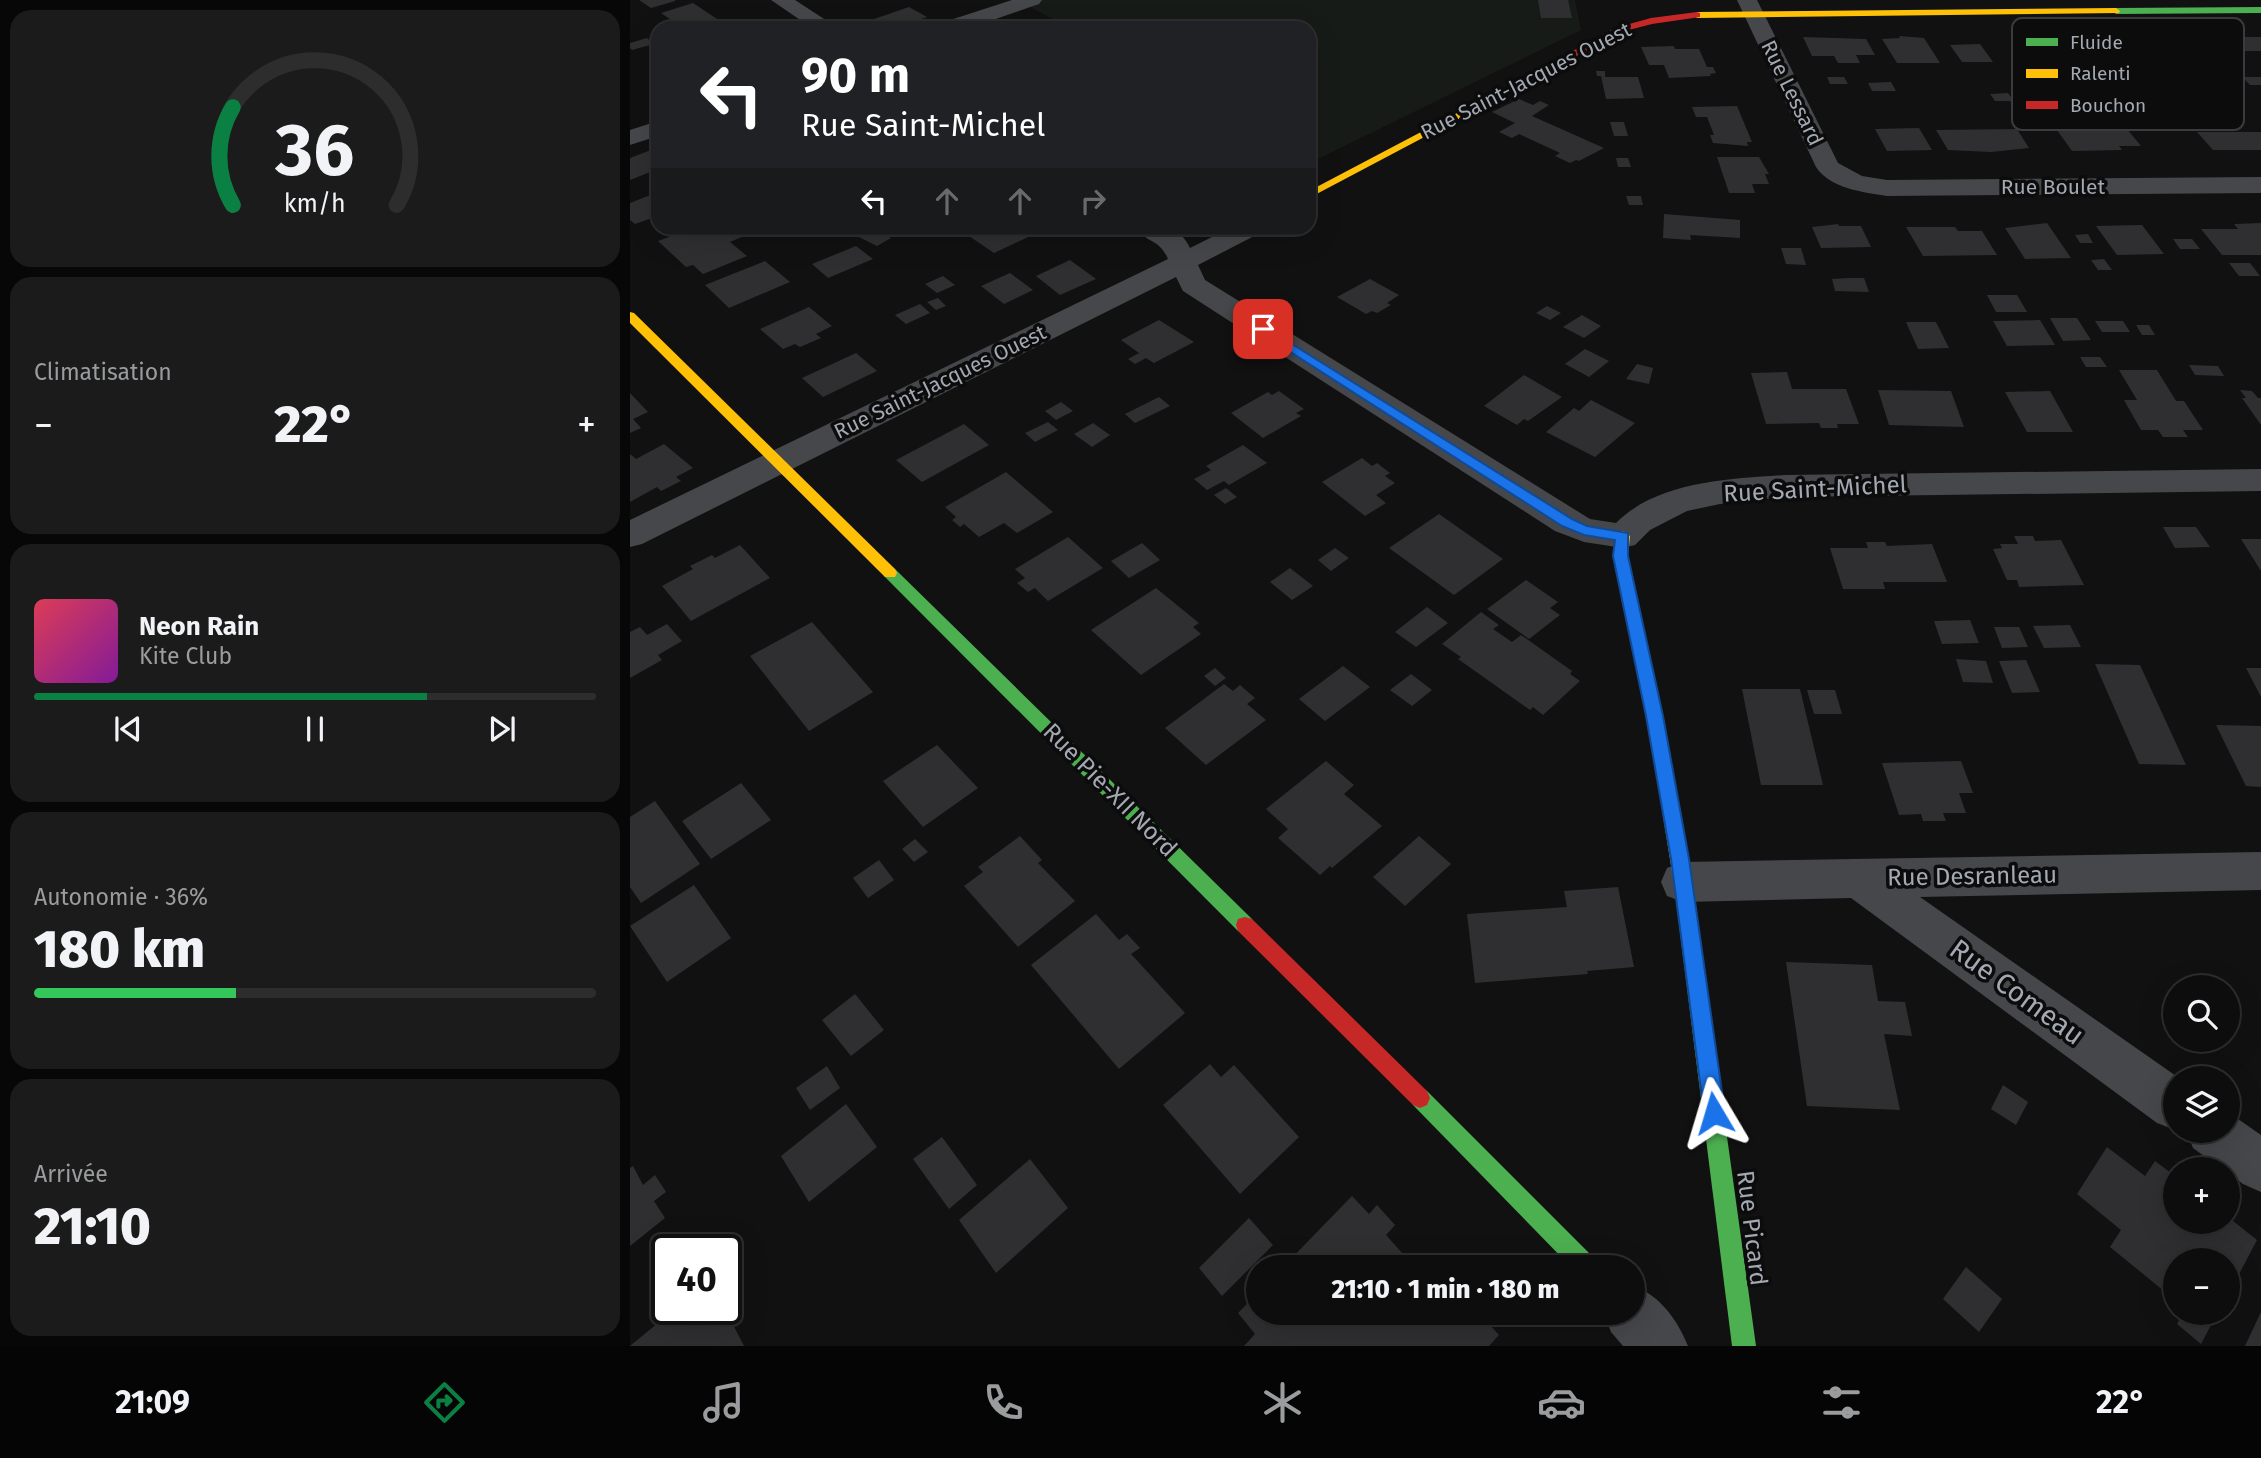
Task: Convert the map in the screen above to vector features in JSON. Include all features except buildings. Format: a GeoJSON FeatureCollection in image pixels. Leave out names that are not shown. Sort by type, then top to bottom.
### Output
{"type":"FeatureCollection","features":[{"type":"Feature","properties":{"kind":"street"},"geometry":{"type":"LineString","coordinates":[[781,0],[816,21]]}},
{"type":"Feature","properties":{"kind":"street"},"geometry":{"type":"LineString","coordinates":[[969,21],[1032,0]]}},
{"type":"Feature","properties":{"kind":"street","name":"Rue Saint-Jacques Ouest"},"geometry":{"type":"LineString","coordinates":[[1316,191],[1618,30],[1651,19],[1750,6],[2261,10]]}},
{"type":"Feature","properties":{"kind":"street","name":"Rue Lessard"},"geometry":{"type":"LineString","coordinates":[[1750,6],[1828,167],[1846,179]]}},
{"type":"Feature","properties":{"kind":"street"},"geometry":{"type":"LineString","coordinates":[[630,138],[651,130]]}},
{"type":"Feature","properties":{"kind":"street","name":"Rue Boulet"},"geometry":{"type":"LineString","coordinates":[[1846,179],[1865,186],[1887,188],[2261,185]]}},
{"type":"Feature","properties":{"kind":"street"},"geometry":{"type":"LineString","coordinates":[[1162,235],[1174,242],[1193,285],[1567,523],[1584,530],[1623,537]]}},
{"type":"Feature","properties":{"kind":"street","name":"Rue Saint-Jacques Ouest"},"geometry":{"type":"LineString","coordinates":[[630,535],[1236,235]]}},
{"type":"Feature","properties":{"kind":"street","name":"Rue Pie-XII Nord"},"geometry":{"type":"LineString","coordinates":[[630,316],[779,461],[1575,1255]]}},
{"type":"Feature","properties":{"kind":"street","name":"Rue Saint-Michel"},"geometry":{"type":"LineString","coordinates":[[1623,537],[1644,516],[1666,506],[1710,494],[1752,488],[1820,484],[2261,480]]}},
{"type":"Feature","properties":{"kind":"street","name":"Rue Picard"},"geometry":{"type":"LineString","coordinates":[[1623,537],[1621,556],[1655,716],[1683,882],[1744,1346]]}},
{"type":"Feature","properties":{"kind":"street","name":"Rue Desranleau"},"geometry":{"type":"LineString","coordinates":[[1683,882],[2261,871]]}},
{"type":"Feature","properties":{"kind":"street","name":"Rue Comeau"},"geometry":{"type":"LineString","coordinates":[[1859,878],[2163,1096]]}},
{"type":"Feature","properties":{"kind":"street"},"geometry":{"type":"LineString","coordinates":[[2229,1143],[2261,1166]]}},
{"type":"Feature","properties":{"kind":"street"},"geometry":{"type":"LineString","coordinates":[[1642,1325],[1660,1346]]}},
{"type":"Feature","properties":{"kind":"shaded area"},"geometry":{"type":"Polygon","coordinates":[[[1017,0],[1575,0],[1581,30],[1320,158],[1316,156],[1316,21],[1057,21],[1017,0]]]}},
{"type":"Feature","properties":{"kind":"traffic: fast"},"geometry":{"type":"LineString","coordinates":[[2116,11],[2261,10]]}},
{"type":"Feature","properties":{"kind":"traffic: fast"},"geometry":{"type":"LineString","coordinates":[[890,573],[1245,925]]}},
{"type":"Feature","properties":{"kind":"traffic: fast"},"geometry":{"type":"LineString","coordinates":[[1683,884],[1744,1346]]}},
{"type":"Feature","properties":{"kind":"traffic: fast"},"geometry":{"type":"LineString","coordinates":[[1420,1098],[1575,1255]]}},
{"type":"Feature","properties":{"kind":"traffic: slow"},"geometry":{"type":"LineString","coordinates":[[1697,15],[2116,11]]}},
{"type":"Feature","properties":{"kind":"traffic: slow"},"geometry":{"type":"LineString","coordinates":[[1316,191],[1497,95]]}},
{"type":"Feature","properties":{"kind":"traffic: slow"},"geometry":{"type":"LineString","coordinates":[[630,316],[890,573]]}},
{"type":"Feature","properties":{"kind":"traffic: slow"},"geometry":{"type":"LineString","coordinates":[[1623,536],[1621,556],[1655,716],[1683,884]]}},
{"type":"Feature","properties":{"kind":"traffic: jam"},"geometry":{"type":"LineString","coordinates":[[1497,95],[1618,30],[1651,21],[1697,15]]}},
{"type":"Feature","properties":{"kind":"traffic: jam"},"geometry":{"type":"LineString","coordinates":[[1245,925],[1420,1098]]}},
{"type":"Feature","properties":{"kind":"route"},"geometry":{"type":"LineString","coordinates":[[1263,329],[1567,523],[1604,535],[1623,537],[1621,556],[1655,716],[1680,859],[1714,1113]]}}]}
